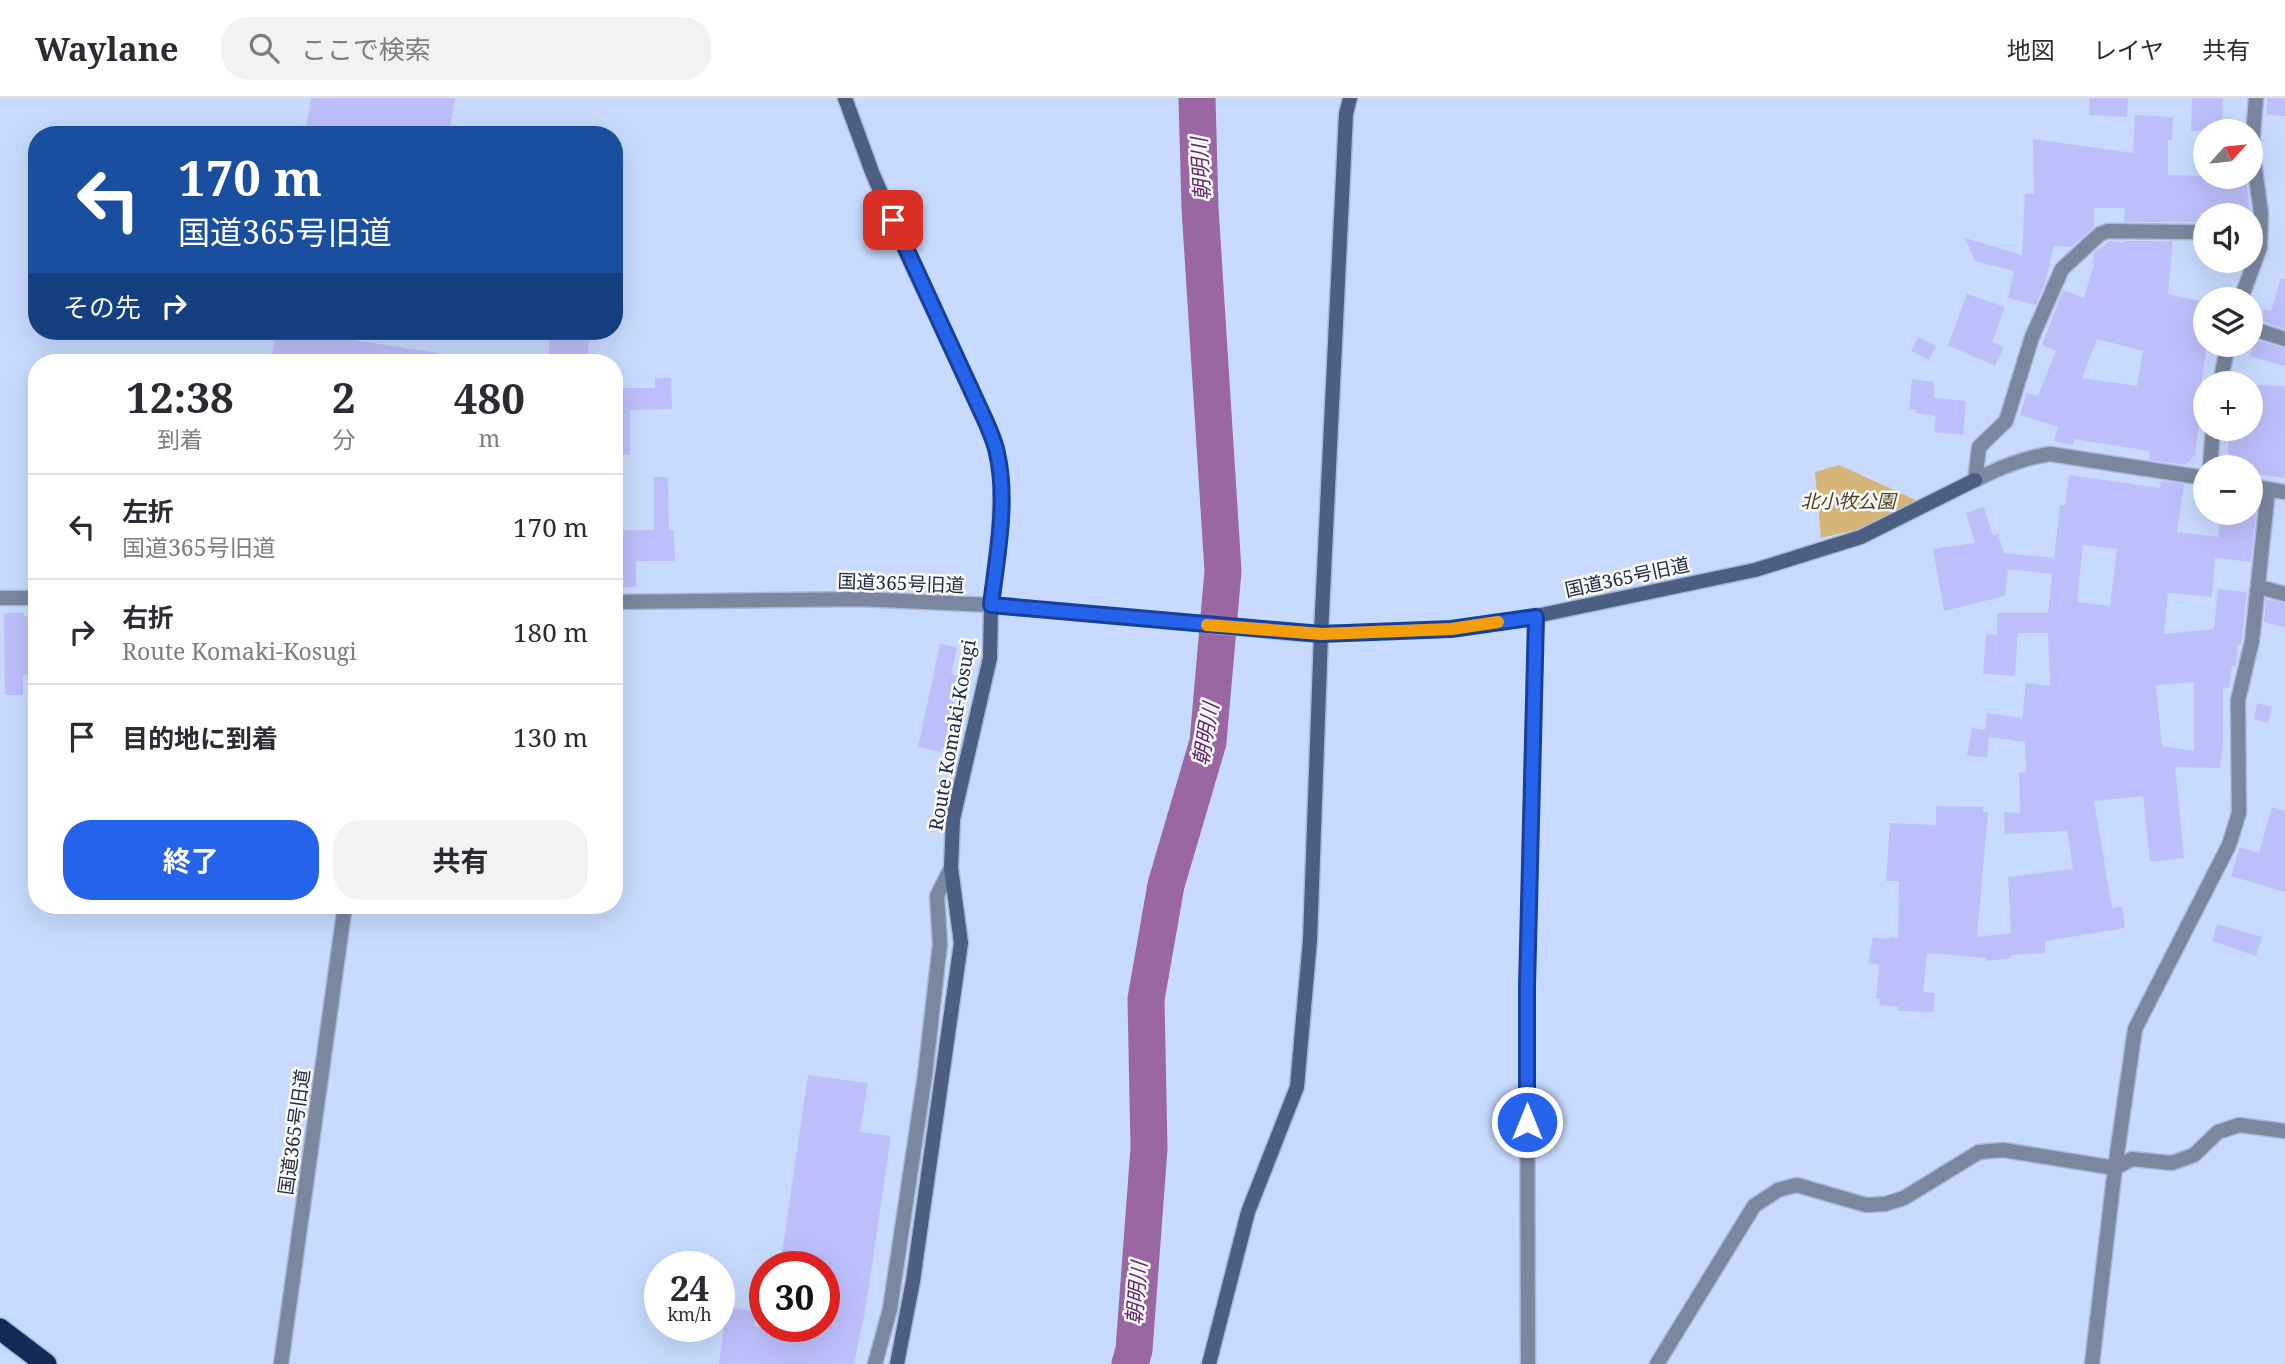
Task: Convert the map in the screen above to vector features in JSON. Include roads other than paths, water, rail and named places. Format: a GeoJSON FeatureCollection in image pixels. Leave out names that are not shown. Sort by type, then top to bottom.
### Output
{"type":"FeatureCollection","features":[{"type":"Feature","properties":{"kind":"highway"},"geometry":{"type":"LineString","coordinates":[[0,1329],[46,1364]]}},
{"type":"Feature","properties":{"kind":"street","name":"Route Komaki-Kosugi"},"geometry":{"type":"LineString","coordinates":[[845,98],[872,172],[913,267],[986,422],[997,453],[1001,483],[991,605],[990,658],[953,818],[951,868],[961,943],[913,1282],[897,1364]]}},
{"type":"Feature","properties":{"kind":"street"},"geometry":{"type":"LineString","coordinates":[[1209,1364],[1248,1212],[1297,1087],[1310,940],[1321,634],[1346,114],[1350,98]]}},
{"type":"Feature","properties":{"kind":"street"},"geometry":{"type":"LineString","coordinates":[[2256,98],[2252,147],[2260,203]]}},
{"type":"Feature","properties":{"kind":"street"},"geometry":{"type":"LineString","coordinates":[[1975,480],[1979,447],[2006,421],[2032,337],[2062,268],[2108,231],[2193,232]]}},
{"type":"Feature","properties":{"kind":"street"},"geometry":{"type":"LineString","coordinates":[[2263,332],[2285,339]]}},
{"type":"Feature","properties":{"kind":"street","name":"国道365号旧道"},"geometry":{"type":"LineString","coordinates":[[623,602],[859,599],[991,605],[1304,634],[1451,629],[1536,617],[1755,570],[1861,537],[2010,463],[2050,454],[2193,476]]}},
{"type":"Feature","properties":{"kind":"street"},"geometry":{"type":"LineString","coordinates":[[2263,489],[2285,492]]}},
{"type":"Feature","properties":{"kind":"street"},"geometry":{"type":"LineString","coordinates":[[2092,1364],[2115,1168],[2135,1029],[2229,845],[2239,813],[2238,699],[2252,641],[2268,490]]}},
{"type":"Feature","properties":{"kind":"street"},"geometry":{"type":"LineString","coordinates":[[2259,587],[2285,594]]}},
{"type":"Feature","properties":{"kind":"street"},"geometry":{"type":"LineString","coordinates":[[0,598],[28,598]]}},
{"type":"Feature","properties":{"kind":"street"},"geometry":{"type":"LineString","coordinates":[[1528,1364],[1527,987],[1536,617]]}},
{"type":"Feature","properties":{"kind":"street"},"geometry":{"type":"LineString","coordinates":[[875,1364],[890,1309],[925,1075],[940,944],[937,896],[951,868]]}},
{"type":"Feature","properties":{"kind":"street","name":"国道365号旧道"},"geometry":{"type":"LineString","coordinates":[[281,1364],[344,914]]}},
{"type":"Feature","properties":{"kind":"street"},"geometry":{"type":"LineString","coordinates":[[1657,1364],[1754,1206],[1777,1190],[1797,1185],[1866,1205],[1885,1204],[1904,1198],[1979,1152],[2003,1150],[2115,1168],[2132,1159],[2172,1163],[2194,1155],[2218,1132],[2239,1125],[2285,1131]]}},
{"type":"Feature","properties":{"kind":"waterway","name":"朝明川"},"geometry":{"type":"LineString","coordinates":[[1130,1364],[1134,1350],[1149,1148],[1146,999],[1166,885],[1208,742],[1223,571],[1200,208],[1197,98]]}},
{"type":"Feature","properties":{"kind":"park label","name":"北小牧公園"},"geometry":{"type":"Point","coordinates":[1848,501]}}]}
